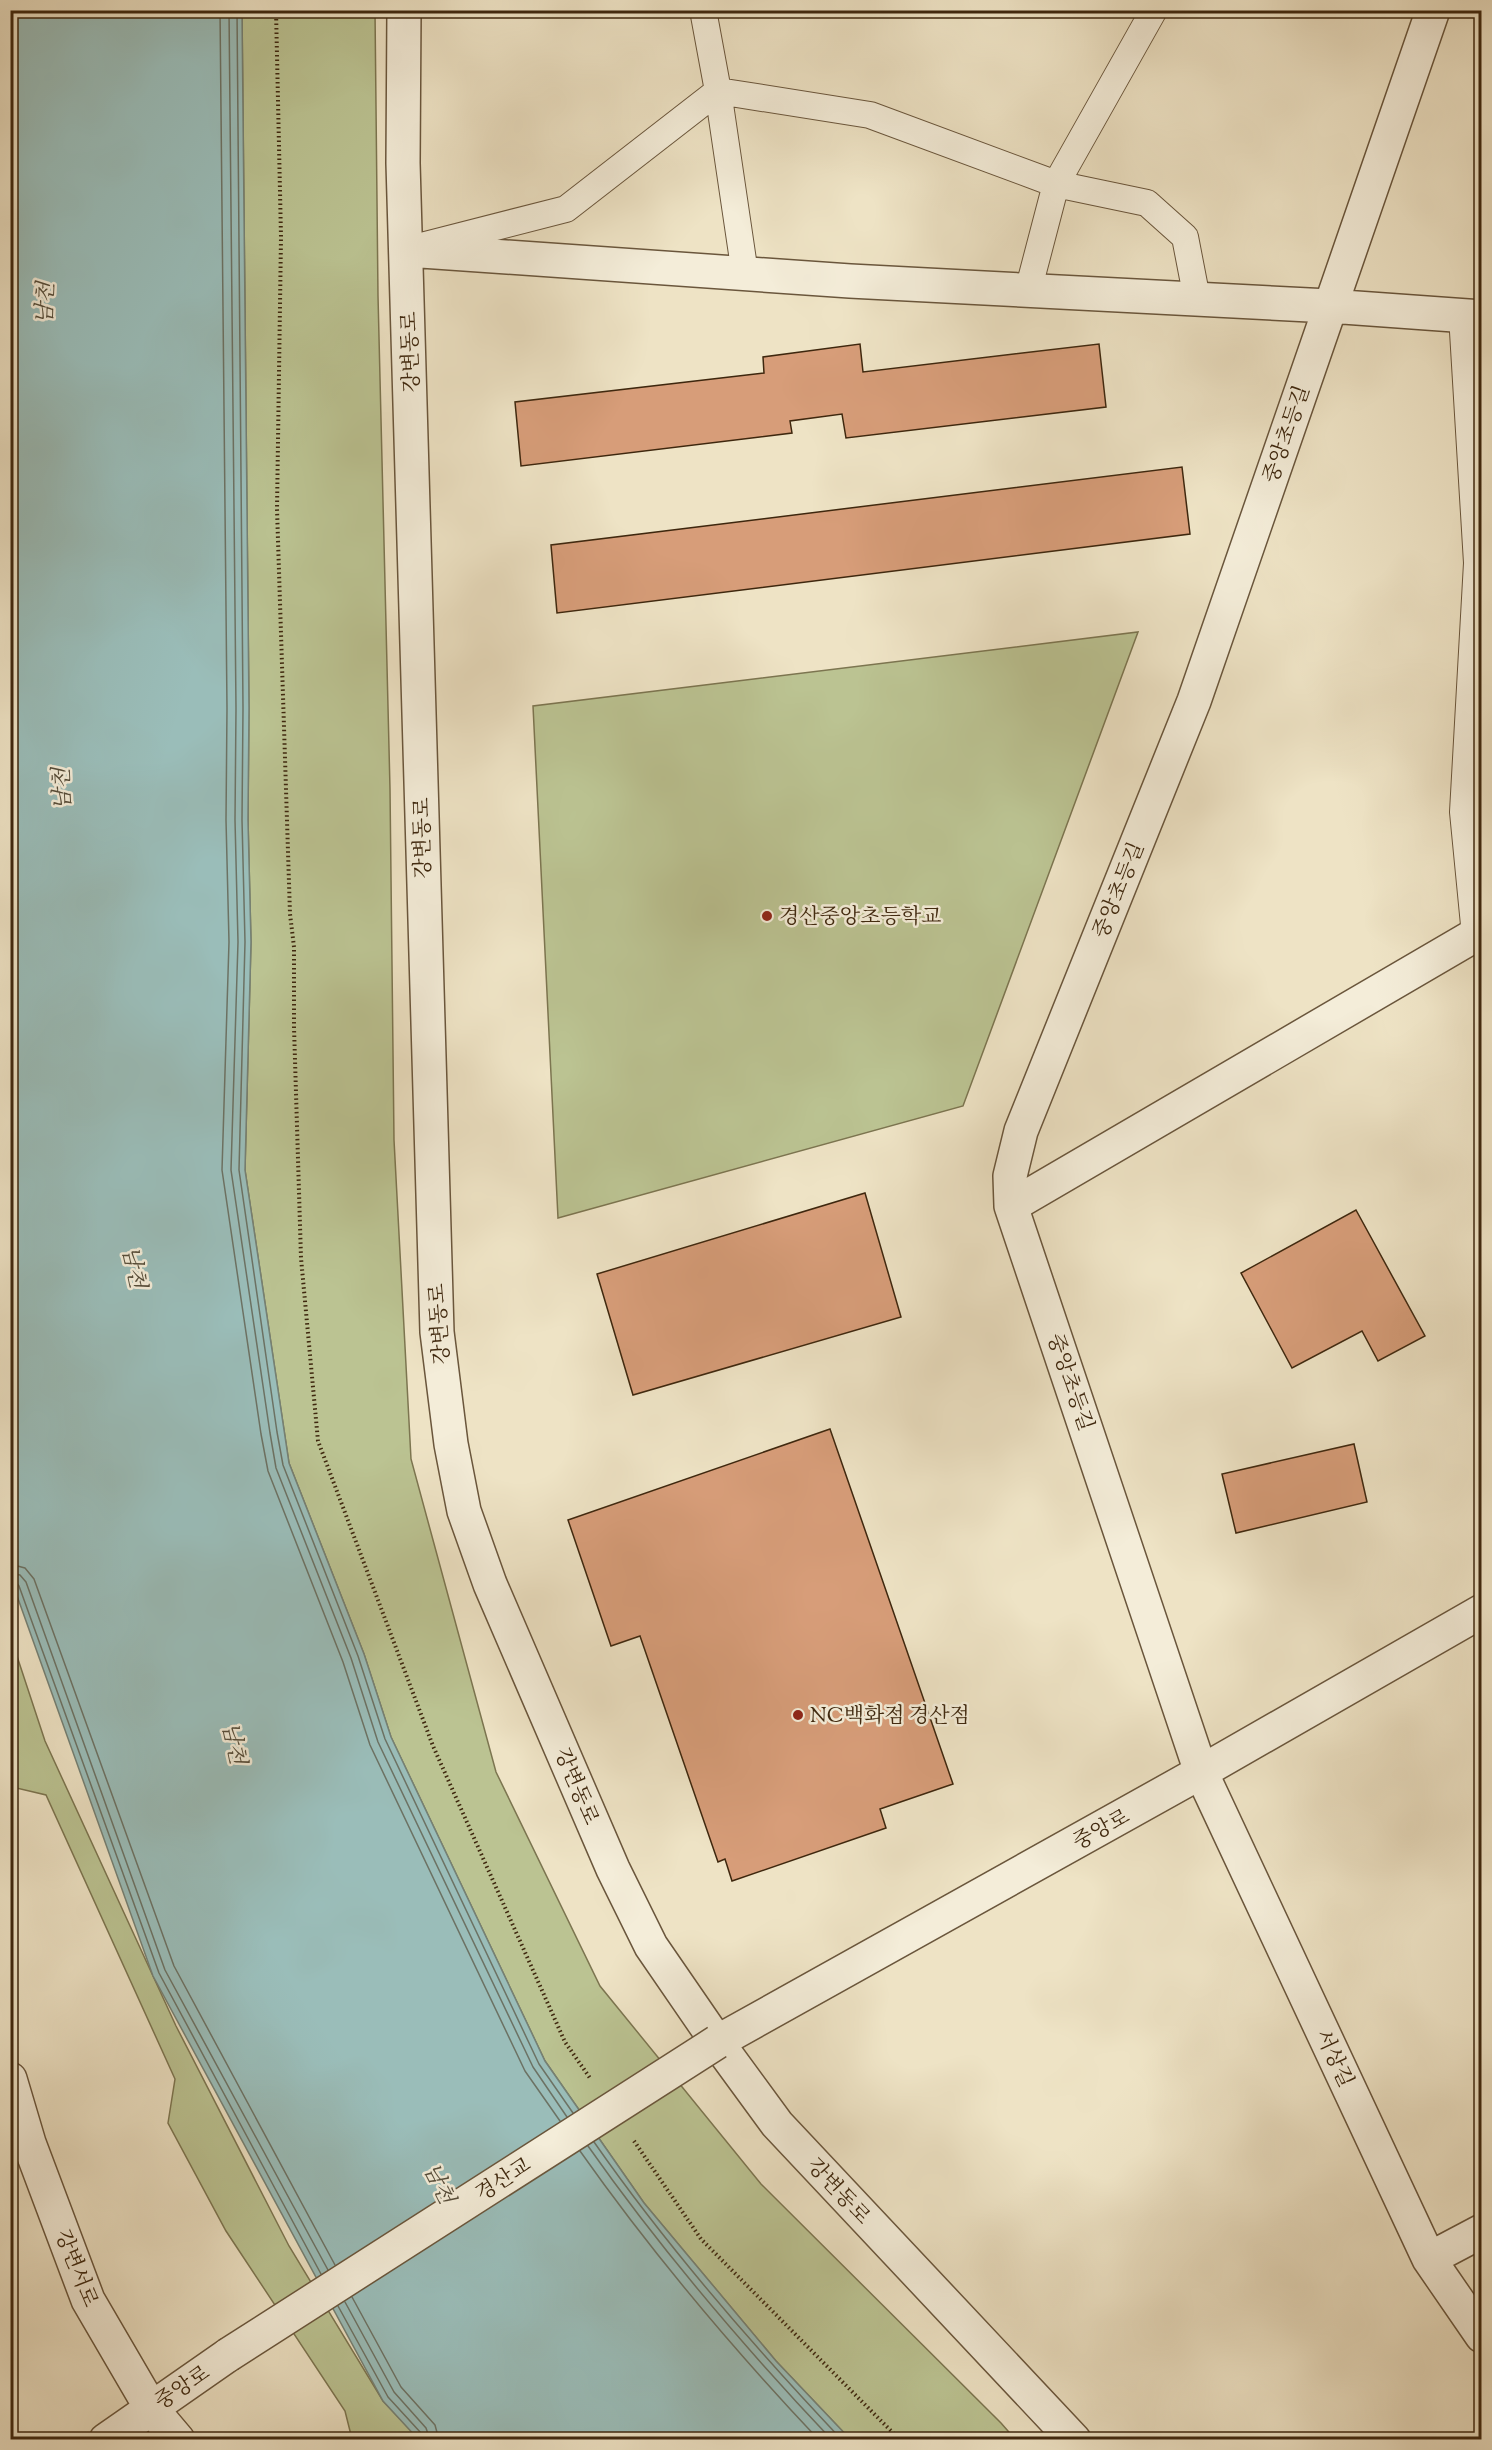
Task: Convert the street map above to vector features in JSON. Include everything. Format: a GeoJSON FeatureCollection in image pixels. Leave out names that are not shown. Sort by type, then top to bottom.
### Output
{"type":"FeatureCollection","features":[{"type":"Feature","properties":{"kind":"street","name":"강변동로"},"geometry":{"type":"LineString","coordinates":[[404,10],[403,163],[437,1320],[451,1444],[464,1511],[490,1584],[613,1869],[651,1946],[777,2124],[1074,2439]]}},
{"type":"Feature","properties":{"kind":"street","name":"중앙초등길"},"geometry":{"type":"LineString","coordinates":[[1201,1772],[1011,1206],[1010,1176],[1021,1131],[1194,701],[1433,10]]}},
{"type":"Feature","properties":{"kind":"street"},"geometry":{"type":"LineString","coordinates":[[407,250],[745,274],[1472,316]]}},
{"type":"Feature","properties":{"kind":"street"},"geometry":{"type":"LineString","coordinates":[[1011,1206],[1478,933]]}},
{"type":"Feature","properties":{"kind":"street","name":"중앙로"},"geometry":{"type":"LineString","coordinates":[[717,2042],[1201,1772],[1482,1611]]}},
{"type":"Feature","properties":{"kind":"street","name":"서상길"},"geometry":{"type":"LineString","coordinates":[[1201,1772],[1429,2259],[1482,2336]]}},
{"type":"Feature","properties":{"kind":"street","name":"경산교"},"geometry":{"type":"LineString","coordinates":[[228,2355],[717,2042]]}},
{"type":"Feature","properties":{"kind":"street","name":"강변서로"},"geometry":{"type":"LineString","coordinates":[[10,2079],[29,2143],[88,2300],[151,2408],[178,2439]]}},
{"type":"Feature","properties":{"kind":"street"},"geometry":{"type":"LineString","coordinates":[[1429,2259],[1482,2230]]}},
{"type":"Feature","properties":{"kind":"street","name":"중앙로"},"geometry":{"type":"LineString","coordinates":[[106,2439],[228,2355]]}},
{"type":"Feature","properties":{"kind":"lane"},"geometry":{"type":"LineString","coordinates":[[703,10],[718,91],[745,274]]}},
{"type":"Feature","properties":{"kind":"lane"},"geometry":{"type":"LineString","coordinates":[[1028,291],[1056,184],[1154,10]]}},
{"type":"Feature","properties":{"kind":"lane"},"geometry":{"type":"LineString","coordinates":[[407,250],[566,209],[718,91],[870,115],[1056,184],[1147,203],[1185,237],[1197,299]]}},
{"type":"Feature","properties":{"kind":"lane"},"geometry":{"type":"LineString","coordinates":[[1472,316],[1477,563],[1463,812],[1478,933]]}},
{"type":"Feature","properties":{"kind":"green space"},"geometry":{"type":"Polygon","coordinates":[[[242,11],[375,11],[378,296],[390,789],[394,1140],[411,1459],[496,1772],[600,1986],[761,2184],[1015,2439],[850,2439],[776,2361],[644,2203],[545,2061],[391,1737],[364,1654],[289,1463],[245,1170],[251,942],[248,820],[249,708],[242,11]]]}},
{"type":"Feature","properties":{"kind":"green space"},"geometry":{"type":"Polygon","coordinates":[[[1138,632],[963,1106],[558,1218],[533,706],[1138,632]]]}},
{"type":"Feature","properties":{"kind":"green space"},"geometry":{"type":"Polygon","coordinates":[[[10,1635],[45,1741],[176,2026],[289,2246],[383,2401],[419,2439],[352,2439],[345,2411],[226,2231],[168,2123],[175,2079],[46,1795],[12,1787],[10,1635]]]}},
{"type":"Feature","properties":{"kind":"water","name":"남천"},"geometry":{"type":"Polygon","coordinates":[[[11,11],[242,11],[249,708],[248,820],[251,942],[245,1170],[289,1463],[364,1654],[391,1737],[545,2061],[644,2203],[776,2361],[850,2439],[418,2439],[383,2401],[153,1976],[11,1579],[11,11]]]}},
{"type":"Feature","properties":{"kind":"building"},"geometry":{"type":"Polygon","coordinates":[[[860,344],[863,372],[1099,344],[1106,407],[846,438],[842,414],[790,421],[792,433],[521,466],[515,402],[764,373],[763,357],[860,344]]]}},
{"type":"Feature","properties":{"kind":"building"},"geometry":{"type":"Polygon","coordinates":[[[1182,467],[1190,534],[557,613],[551,545],[1182,467]]]}},
{"type":"Feature","properties":{"kind":"building"},"geometry":{"type":"Polygon","coordinates":[[[865,1193],[901,1317],[633,1395],[597,1274],[865,1193]]]}},
{"type":"Feature","properties":{"kind":"building"},"geometry":{"type":"Polygon","coordinates":[[[1356,1210],[1425,1336],[1378,1361],[1362,1331],[1292,1368],[1241,1273],[1356,1210]]]}},
{"type":"Feature","properties":{"kind":"building","name":"NC백화점 경산점"},"geometry":{"type":"Polygon","coordinates":[[[830,1429],[953,1784],[880,1809],[886,1828],[732,1881],[725,1859],[718,1862],[640,1636],[611,1646],[568,1520],[830,1429]]]}},
{"type":"Feature","properties":{"kind":"building"},"geometry":{"type":"Polygon","coordinates":[[[1354,1444],[1367,1502],[1236,1533],[1222,1474],[1354,1444]]]}},
{"type":"Feature","properties":{"kind":"place","name":"경산중앙초등학교"},"geometry":{"type":"Point","coordinates":[767,916]}},
{"type":"Feature","properties":{"kind":"place","name":"NC백화점 경산점"},"geometry":{"type":"Point","coordinates":[798,1715]}}]}
